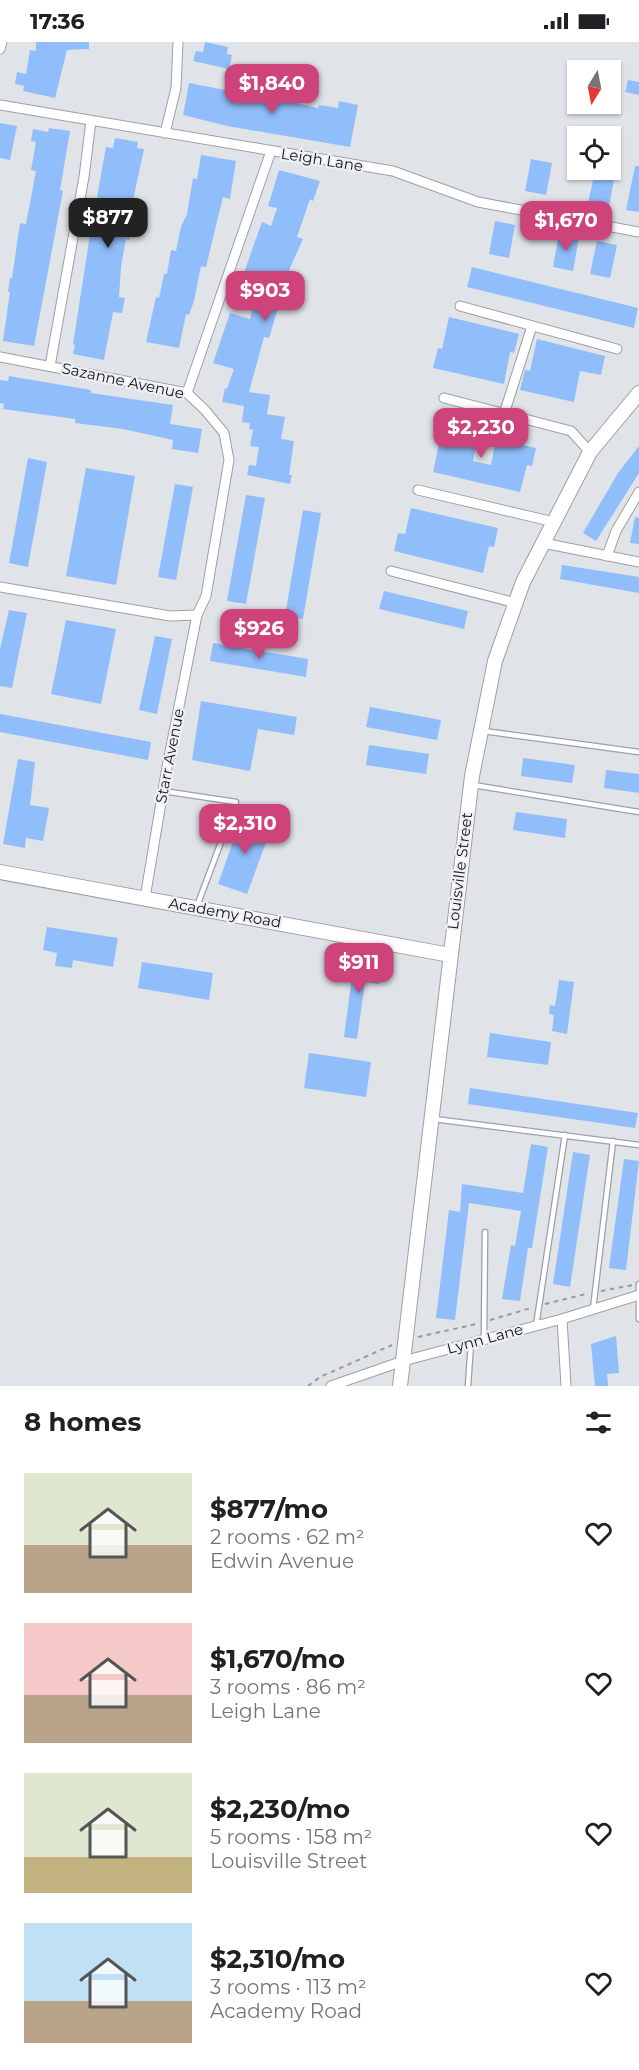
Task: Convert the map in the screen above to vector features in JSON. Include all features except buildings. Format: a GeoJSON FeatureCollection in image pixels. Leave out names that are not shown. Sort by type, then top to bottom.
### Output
{"type":"FeatureCollection","features":[{"type":"Feature","properties":{"kind":"main road","name":"Louisville Street"},"geometry":{"type":"LineString","coordinates":[[400,1386],[470,784],[495,661],[516,603],[543,543],[590,452],[639,393]]}},
{"type":"Feature","properties":{"kind":"main road","name":"Academy Road"},"geometry":{"type":"LineString","coordinates":[[0,872],[450,955]]}},
{"type":"Feature","properties":{"kind":"street"},"geometry":{"type":"LineString","coordinates":[[0,49],[2,42]]}},
{"type":"Feature","properties":{"kind":"street"},"geometry":{"type":"LineString","coordinates":[[165,133],[176,88],[178,42]]}},
{"type":"Feature","properties":{"kind":"street","name":"Leigh Lane"},"geometry":{"type":"LineString","coordinates":[[0,105],[393,171],[478,202],[639,232]]}},
{"type":"Feature","properties":{"kind":"street"},"geometry":{"type":"LineString","coordinates":[[50,366],[84,177],[91,121]]}},
{"type":"Feature","properties":{"kind":"street"},"geometry":{"type":"LineString","coordinates":[[187,393],[271,151]]}},
{"type":"Feature","properties":{"kind":"street"},"geometry":{"type":"LineString","coordinates":[[460,306],[617,349]]}},
{"type":"Feature","properties":{"kind":"street"},"geometry":{"type":"LineString","coordinates":[[504,414],[532,326]]}},
{"type":"Feature","properties":{"kind":"street","name":"Sazanne Avenue"},"geometry":{"type":"LineString","coordinates":[[0,357],[187,393],[224,433],[229,460],[206,596],[197,615]]}},
{"type":"Feature","properties":{"kind":"street"},"geometry":{"type":"LineString","coordinates":[[444,398],[571,431],[590,452]]}},
{"type":"Feature","properties":{"kind":"street"},"geometry":{"type":"LineString","coordinates":[[418,490],[554,522]]}},
{"type":"Feature","properties":{"kind":"street"},"geometry":{"type":"LineString","coordinates":[[606,556],[616,531],[634,508],[639,492]]}},
{"type":"Feature","properties":{"kind":"street"},"geometry":{"type":"LineString","coordinates":[[543,543],[639,562]]}},
{"type":"Feature","properties":{"kind":"street"},"geometry":{"type":"LineString","coordinates":[[391,571],[516,603]]}},
{"type":"Feature","properties":{"kind":"street"},"geometry":{"type":"LineString","coordinates":[[0,586],[170,616],[197,615]]}},
{"type":"Feature","properties":{"kind":"street","name":"Starr Avenue"},"geometry":{"type":"LineString","coordinates":[[145,898],[163,790],[197,615]]}},
{"type":"Feature","properties":{"kind":"street","name":"Lynn Lane"},"geometry":{"type":"LineString","coordinates":[[331,1386],[403,1361],[562,1319],[638,1295]]}},
{"type":"Feature","properties":{"kind":"street"},"geometry":{"type":"LineString","coordinates":[[562,1319],[566,1386]]}},
{"type":"Feature","properties":{"kind":"lane"},"geometry":{"type":"LineString","coordinates":[[481,730],[639,752]]}},
{"type":"Feature","properties":{"kind":"lane"},"geometry":{"type":"LineString","coordinates":[[470,784],[639,812]]}},
{"type":"Feature","properties":{"kind":"lane"},"geometry":{"type":"LineString","coordinates":[[163,790],[236,802],[196,907]]}},
{"type":"Feature","properties":{"kind":"lane"},"geometry":{"type":"LineString","coordinates":[[431,1118],[639,1145]]}},
{"type":"Feature","properties":{"kind":"lane"},"geometry":{"type":"LineString","coordinates":[[536,1326],[566,1135]]}},
{"type":"Feature","properties":{"kind":"lane"},"geometry":{"type":"LineString","coordinates":[[593,1309],[613,1141]]}},
{"type":"Feature","properties":{"kind":"lane"},"geometry":{"type":"LineString","coordinates":[[484,1339],[485,1232]]}},
{"type":"Feature","properties":{"kind":"lane"},"geometry":{"type":"LineString","coordinates":[[639,1284],[639,1319]]}},
{"type":"Feature","properties":{"kind":"lane"},"geometry":{"type":"LineString","coordinates":[[468,1386],[471,1343]]}},
{"type":"Feature","properties":{"kind":"path"},"geometry":{"type":"LineString","coordinates":[[308,1386],[320,1377],[405,1341],[539,1306],[639,1284]]}}]}
